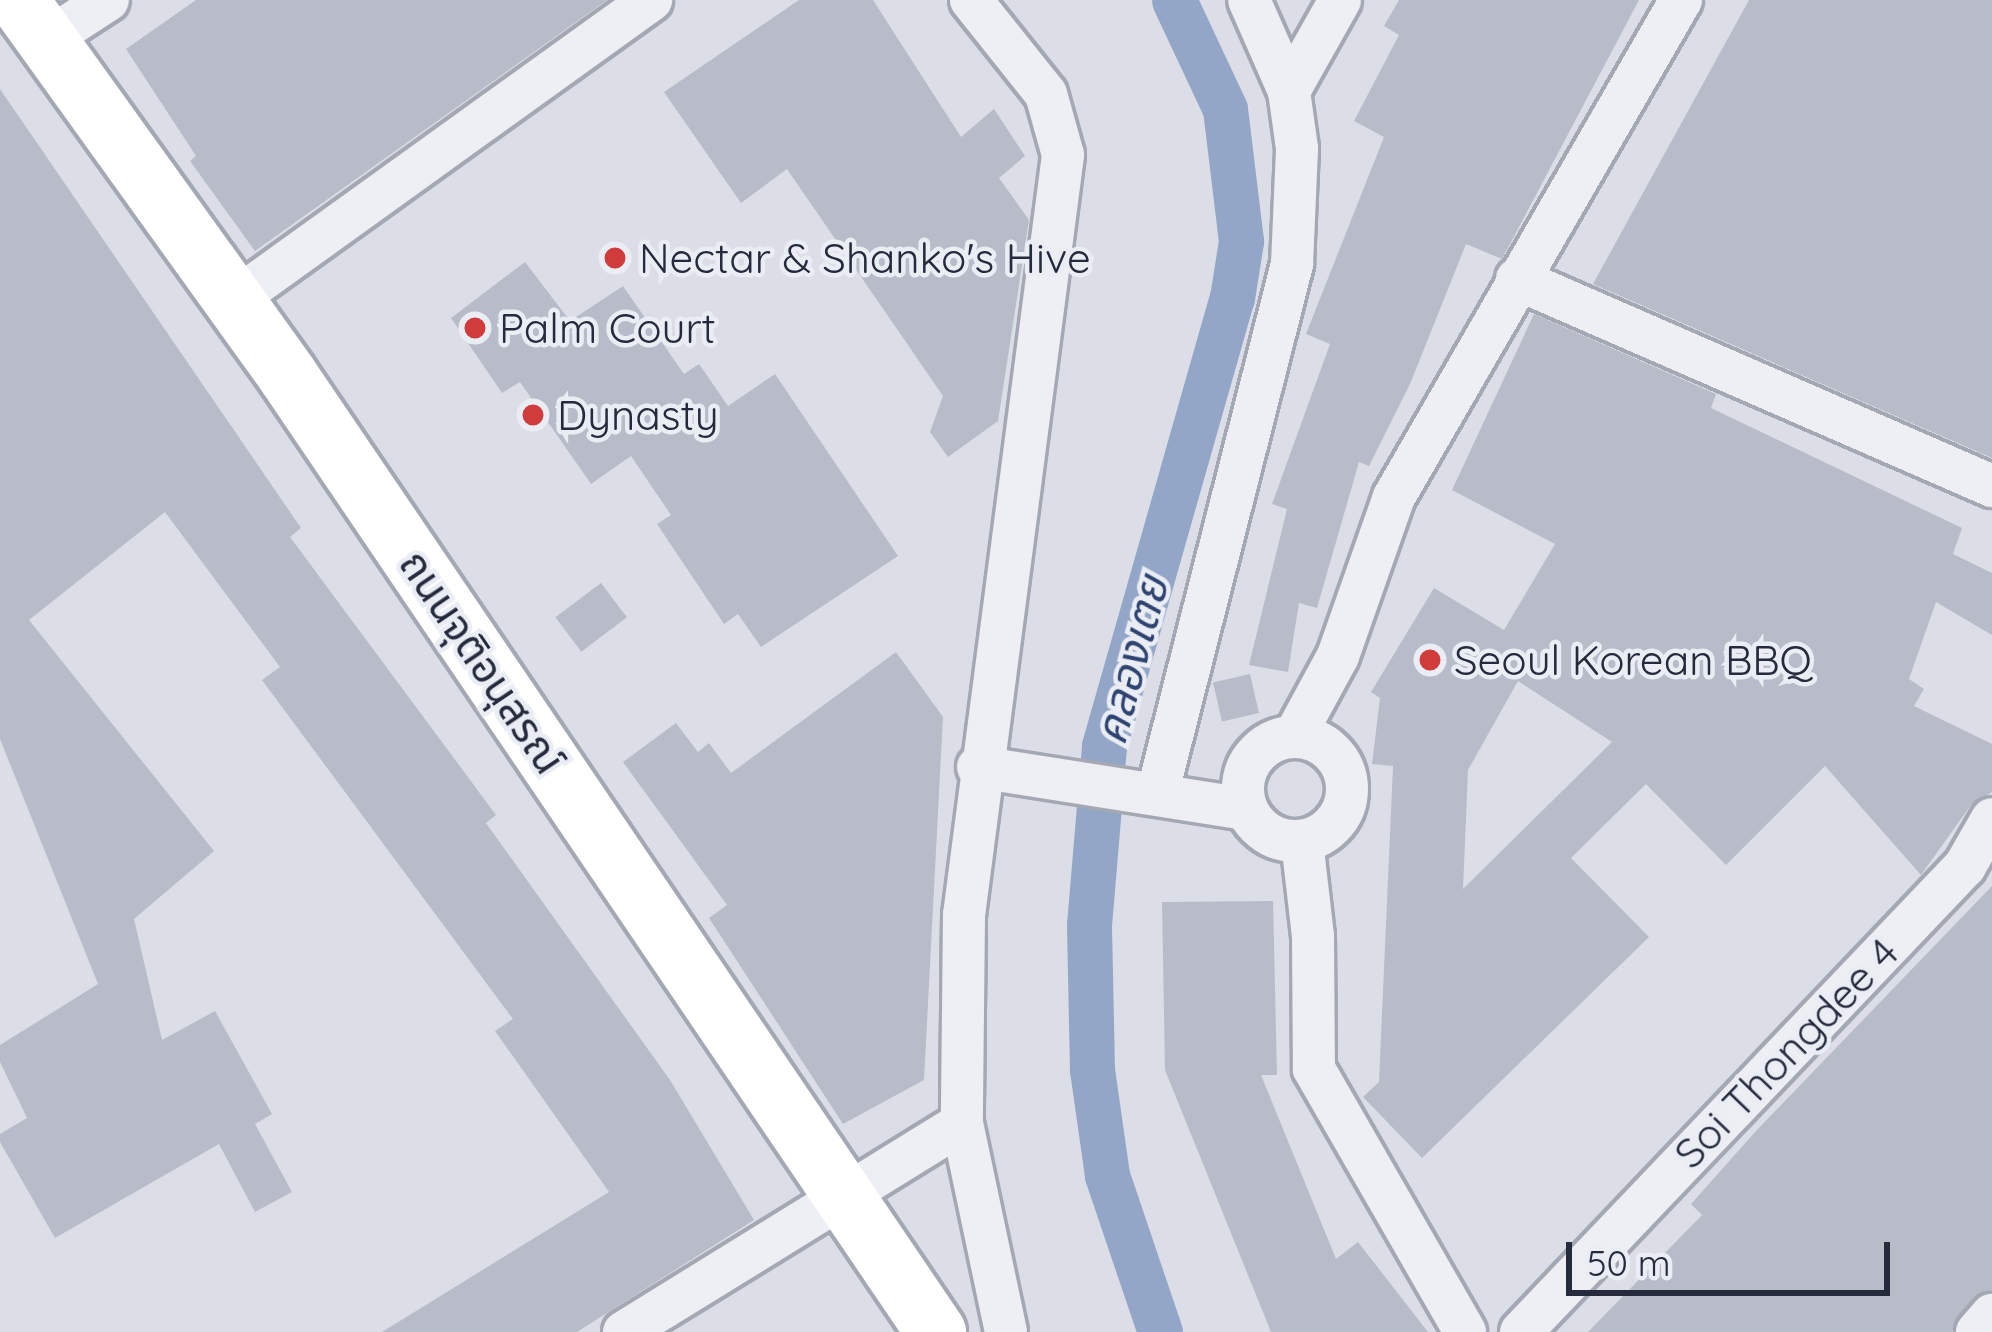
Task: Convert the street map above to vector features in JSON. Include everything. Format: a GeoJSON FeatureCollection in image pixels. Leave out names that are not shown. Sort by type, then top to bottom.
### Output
{"type":"FeatureCollection","features":[{"type":"Feature","properties":{"kind":"street"},"geometry":{"type":"LineString","coordinates":[[32,20],[108,0]]}},
{"type":"Feature","properties":{"kind":"street"},"geometry":{"type":"LineString","coordinates":[[234,300],[651,0]]}},
{"type":"Feature","properties":{"kind":"street"},"geometry":{"type":"LineString","coordinates":[[971,0],[1046,94],[1063,155],[995,769],[964,915],[962,1124],[1006,1332]]}},
{"type":"Feature","properties":{"kind":"street"},"geometry":{"type":"LineString","coordinates":[[1158,791],[1282,316],[1297,212],[1289,91],[1250,0]]}},
{"type":"Feature","properties":{"kind":"street"},"geometry":{"type":"LineString","coordinates":[[1289,91],[1340,0]]}},
{"type":"Feature","properties":{"kind":"street"},"geometry":{"type":"LineString","coordinates":[[1158,791],[1251,760],[1294,737],[1338,656],[1394,497],[1681,0]]}},
{"type":"Feature","properties":{"kind":"street","name":"ถนนจุติอนุสรณ์"},"geometry":{"type":"LineString","coordinates":[[32,20],[234,300],[936,1332]]}},
{"type":"Feature","properties":{"kind":"street"},"geometry":{"type":"LineString","coordinates":[[1517,279],[1992,486]]}},
{"type":"Feature","properties":{"kind":"street"},"geometry":{"type":"LineString","coordinates":[[1338,656],[1338,759],[1347,794],[1317,834],[1314,1069],[1465,1332]]}},
{"type":"Feature","properties":{"kind":"street"},"geometry":{"type":"LineString","coordinates":[[1294,737],[1338,759]]}},
{"type":"Feature","properties":{"kind":"street"},"geometry":{"type":"LineString","coordinates":[[1246,809],[1251,760]]}},
{"type":"Feature","properties":{"kind":"street"},"geometry":{"type":"LineString","coordinates":[[995,769],[1158,791],[1246,809],[1268,834],[1317,834]]}},
{"type":"Feature","properties":{"kind":"street","name":"Soi Thongdee 4"},"geometry":{"type":"LineString","coordinates":[[1521,1332],[1965,866],[1992,819]]}},
{"type":"Feature","properties":{"kind":"street"},"geometry":{"type":"LineString","coordinates":[[623,1332],[841,1194],[962,1124]]}},
{"type":"Feature","properties":{"kind":"street"},"geometry":{"type":"LineString","coordinates":[[1977,1332],[1992,1315]]}},
{"type":"Feature","properties":{"kind":"building"},"geometry":{"type":"Polygon","coordinates":[[[196,0],[607,0],[255,251],[190,161],[196,156],[126,49],[196,0]]]}},
{"type":"Feature","properties":{"kind":"building"},"geometry":{"type":"Polygon","coordinates":[[[799,0],[873,0],[961,137],[994,109],[1025,156],[999,178],[1029,220],[998,421],[948,457],[930,432],[943,396],[787,169],[741,203],[664,92],[799,0]]]}},
{"type":"Feature","properties":{"kind":"building"},"geometry":{"type":"Polygon","coordinates":[[[1399,0],[1639,0],[1502,259],[1466,244],[1410,384],[1369,466],[1359,462],[1317,608],[1299,603],[1288,672],[1249,665],[1287,509],[1272,504],[1330,344],[1306,334],[1384,137],[1354,121],[1399,35],[1384,26],[1399,0]]]}},
{"type":"Feature","properties":{"kind":"building"},"geometry":{"type":"Polygon","coordinates":[[[1749,0],[1992,0],[1992,458],[1593,284],[1749,0]]]}},
{"type":"Feature","properties":{"kind":"building"},"geometry":{"type":"Polygon","coordinates":[[[0,89],[301,528],[290,537],[496,815],[486,823],[670,1080],[754,1220],[577,1332],[382,1332],[609,1192],[495,1031],[513,1019],[262,680],[280,667],[165,512],[29,620],[214,851],[134,919],[162,1040],[215,1011],[272,1114],[255,1124],[292,1192],[255,1212],[219,1144],[55,1238],[0,1142],[0,1134],[27,1118],[0,1062],[0,1045],[98,984],[0,739],[0,89]]]}},
{"type":"Feature","properties":{"kind":"building"},"geometry":{"type":"Polygon","coordinates":[[[525,262],[570,321],[623,286],[684,374],[699,364],[728,406],[775,374],[898,556],[761,647],[738,614],[724,624],[657,524],[671,515],[631,456],[591,484],[520,382],[502,393],[451,318],[525,262]]]}},
{"type":"Feature","properties":{"kind":"building"},"geometry":{"type":"Polygon","coordinates":[[[1534,314],[1716,394],[1711,408],[1962,528],[1953,554],[1992,573],[1992,635],[1936,602],[1909,679],[1924,689],[1914,706],[1992,744],[1992,792],[1971,805],[1921,875],[1825,766],[1726,865],[1646,784],[1571,858],[1649,937],[1422,1158],[1363,1097],[1379,1082],[1393,766],[1372,764],[1380,698],[1371,692],[1434,588],[1504,630],[1555,544],[1452,490],[1534,314]],[[1518,681],[1468,770],[1463,889],[1612,742],[1518,681]]]}},
{"type":"Feature","properties":{"kind":"building"},"geometry":{"type":"Polygon","coordinates":[[[601,583],[627,617],[581,652],[555,617],[601,583]]]}},
{"type":"Feature","properties":{"kind":"building"},"geometry":{"type":"Polygon","coordinates":[[[896,652],[943,717],[924,1080],[843,1124],[709,918],[727,905],[623,762],[676,723],[698,752],[709,743],[731,773],[896,652]]]}},
{"type":"Feature","properties":{"kind":"building"},"geometry":{"type":"Polygon","coordinates":[[[1250,674],[1259,713],[1222,722],[1213,683],[1250,674]]]}},
{"type":"Feature","properties":{"kind":"building"},"geometry":{"type":"Polygon","coordinates":[[[1992,886],[1992,1290],[1973,1298],[1952,1332],[1588,1332],[1702,1215],[1691,1204],[1756,1131],[1992,886]]]}},
{"type":"Feature","properties":{"kind":"building"},"geometry":{"type":"Polygon","coordinates":[[[1273,901],[1277,1075],[1261,1075],[1336,1259],[1358,1242],[1428,1332],[1271,1332],[1165,1070],[1162,902],[1273,901]]]}},
{"type":"Feature","properties":{"kind":"waterway","name":"คลองเตย"},"geometry":{"type":"LineString","coordinates":[[1160,1332],[1107,1175],[1092,1070],[1089,925],[1104,746],[1232,298],[1241,241],[1225,109],[1174,0]]}},
{"type":"Feature","properties":{"kind":"place","name":"Nectar & Shanko's Hive"},"geometry":{"type":"Point","coordinates":[615,258]}},
{"type":"Feature","properties":{"kind":"place","name":"Palm Court"},"geometry":{"type":"Point","coordinates":[475,328]}},
{"type":"Feature","properties":{"kind":"place","name":"Dynasty"},"geometry":{"type":"Point","coordinates":[533,415]}},
{"type":"Feature","properties":{"kind":"place","name":"Seoul Korean BBQ"},"geometry":{"type":"Point","coordinates":[1430,660]}}]}
